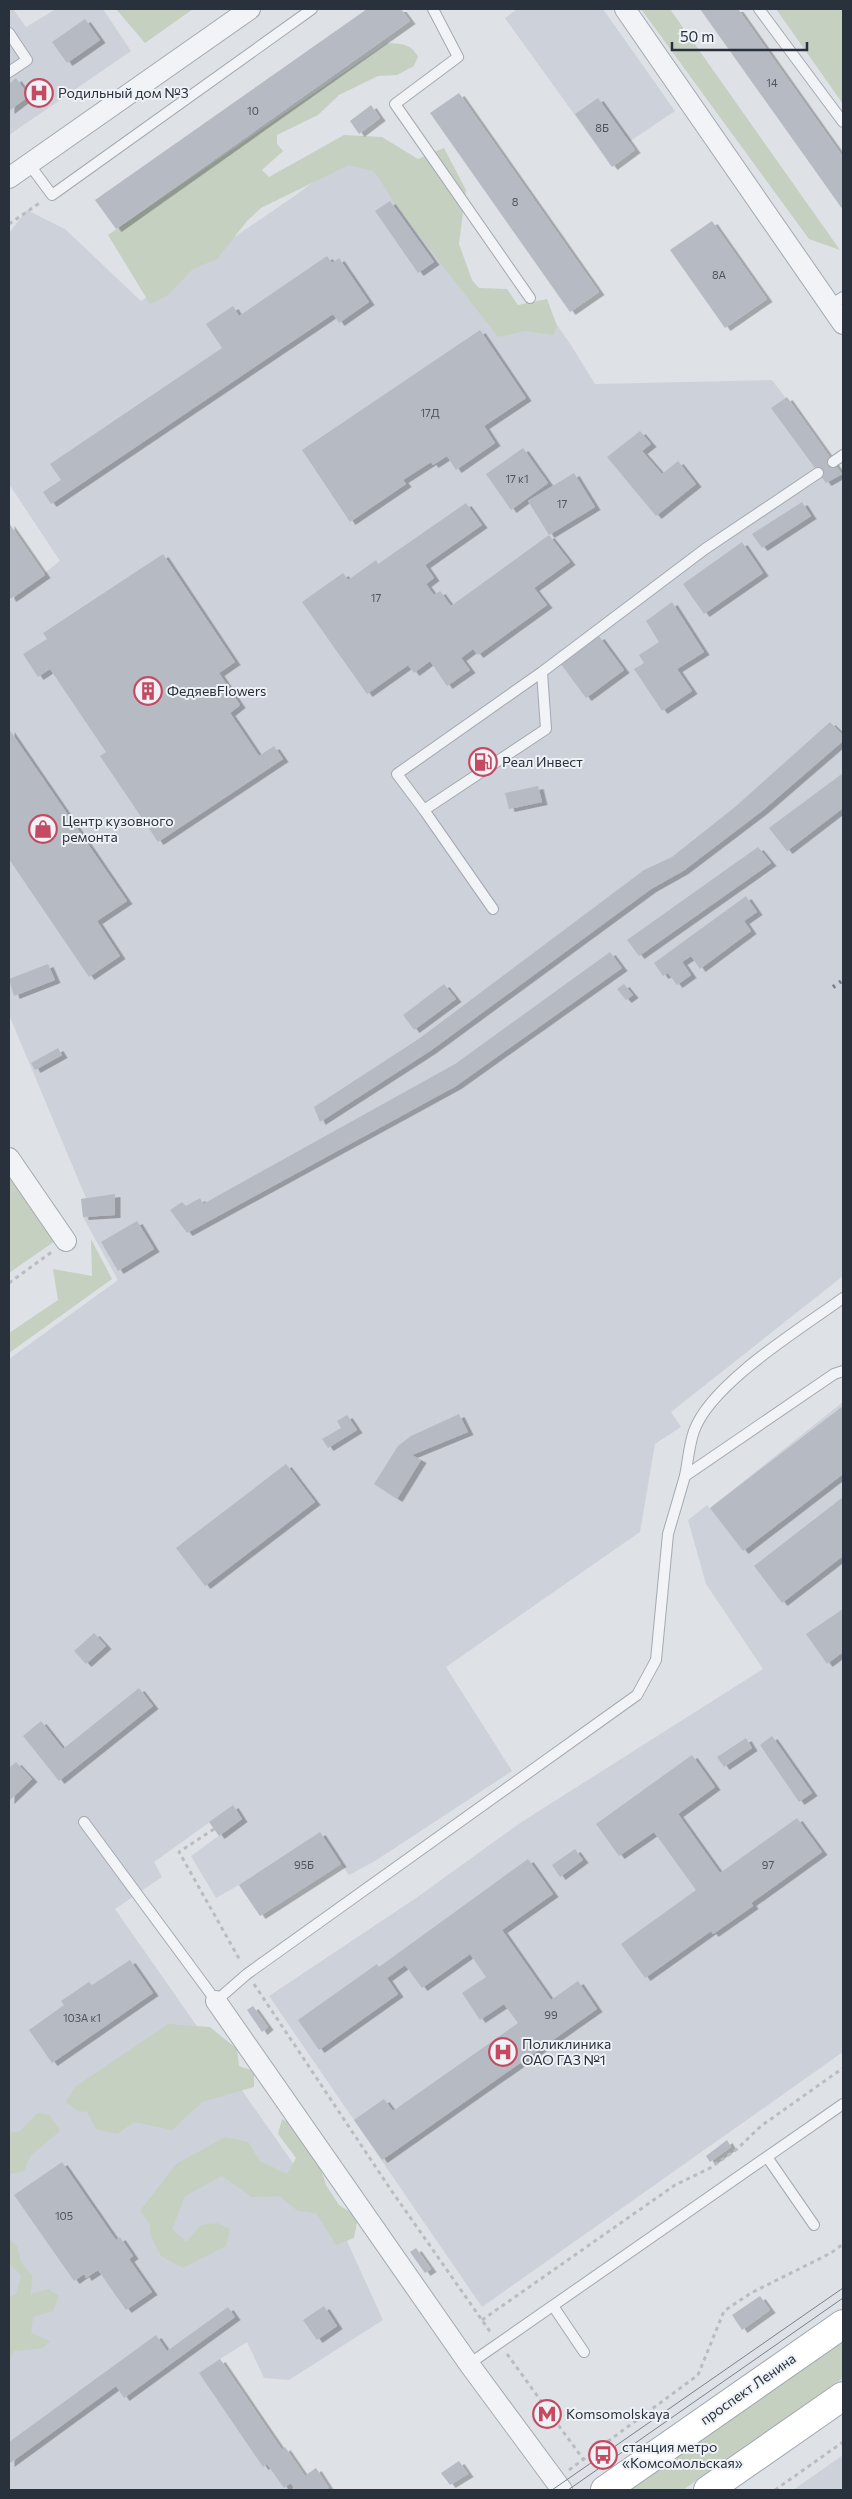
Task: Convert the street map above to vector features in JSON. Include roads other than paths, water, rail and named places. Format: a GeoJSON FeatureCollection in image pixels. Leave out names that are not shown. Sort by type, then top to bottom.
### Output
{"type":"FeatureCollection","features":[{"type":"Feature","properties":{"kind":"main road","name":"проспект Ленина"},"geometry":{"type":"LineString","coordinates":[[605,2490],[843,2324]]}},
{"type":"Feature","properties":{"kind":"main road"},"geometry":{"type":"LineString","coordinates":[[708,2490],[843,2396]]}},
{"type":"Feature","properties":{"kind":"street"},"geometry":{"type":"LineString","coordinates":[[9,178],[250,9]]}},
{"type":"Feature","properties":{"kind":"street"},"geometry":{"type":"LineString","coordinates":[[625,9],[837,301],[843,324]]}},
{"type":"Feature","properties":{"kind":"street"},"geometry":{"type":"LineString","coordinates":[[9,1158],[66,1241]]}},
{"type":"Feature","properties":{"kind":"street"},"geometry":{"type":"LineString","coordinates":[[216,2001],[469,2364],[558,2485]]}},
{"type":"Feature","properties":{"kind":"lane"},"geometry":{"type":"LineString","coordinates":[[29,164],[52,195],[312,9]]}},
{"type":"Feature","properties":{"kind":"lane"},"geometry":{"type":"LineString","coordinates":[[434,9],[458,58],[394,104],[530,298]]}},
{"type":"Feature","properties":{"kind":"lane"},"geometry":{"type":"LineString","coordinates":[[759,9],[843,122]]}},
{"type":"Feature","properties":{"kind":"lane"},"geometry":{"type":"LineString","coordinates":[[9,33],[27,60],[9,72]]}},
{"type":"Feature","properties":{"kind":"lane"},"geometry":{"type":"LineString","coordinates":[[833,462],[843,456]]}},
{"type":"Feature","properties":{"kind":"lane"},"geometry":{"type":"LineString","coordinates":[[493,909],[397,774],[542,672],[705,548],[818,473]]}},
{"type":"Feature","properties":{"kind":"lane"},"geometry":{"type":"LineString","coordinates":[[424,810],[546,729],[542,672]]}},
{"type":"Feature","properties":{"kind":"lane"},"geometry":{"type":"LineString","coordinates":[[84,1822],[216,2001],[247,1974],[636,1695],[656,1660],[668,1534],[685,1476],[694,1430],[709,1406],[746,1368],[843,1298]]}},
{"type":"Feature","properties":{"kind":"lane"},"geometry":{"type":"LineString","coordinates":[[685,1476],[834,1374],[843,1371]]}},
{"type":"Feature","properties":{"kind":"lane"},"geometry":{"type":"LineString","coordinates":[[469,2364],[843,2104]]}},
{"type":"Feature","properties":{"kind":"lane"},"geometry":{"type":"LineString","coordinates":[[767,2157],[814,2225]]}},
{"type":"Feature","properties":{"kind":"lane"},"geometry":{"type":"LineString","coordinates":[[553,2306],[584,2352]]}},
{"type":"Feature","properties":{"kind":"tram line"},"geometry":{"type":"LineString","coordinates":[[552,2490],[843,2288]]}},
{"type":"Feature","properties":{"kind":"tram line"},"geometry":{"type":"LineString","coordinates":[[568,2490],[843,2298]]}},
{"type":"Feature","properties":{"kind":"railway"},"geometry":{"type":"LineString","coordinates":[[833,987],[843,980]]}},
{"type":"Feature","properties":{"kind":"place","name":"Родильный дом №3"},"geometry":{"type":"Point","coordinates":[39,93]}},
{"type":"Feature","properties":{"kind":"place","name":"ФедяевFlowers"},"geometry":{"type":"Point","coordinates":[148,691]}},
{"type":"Feature","properties":{"kind":"place","name":"Реал Инвест"},"geometry":{"type":"Point","coordinates":[483,762]}},
{"type":"Feature","properties":{"kind":"place","name":"Центр кузовного ремонта"},"geometry":{"type":"Point","coordinates":[43,829]}},
{"type":"Feature","properties":{"kind":"place","name":"Поликлиника ОАО ГАЗ №1"},"geometry":{"type":"Point","coordinates":[503,2052]}},
{"type":"Feature","properties":{"kind":"place","name":"Komsomolskaya"},"geometry":{"type":"Point","coordinates":[547,2414]}},
{"type":"Feature","properties":{"kind":"place","name":"станция метро «Комсомольская»"},"geometry":{"type":"Point","coordinates":[603,2455]}}]}
